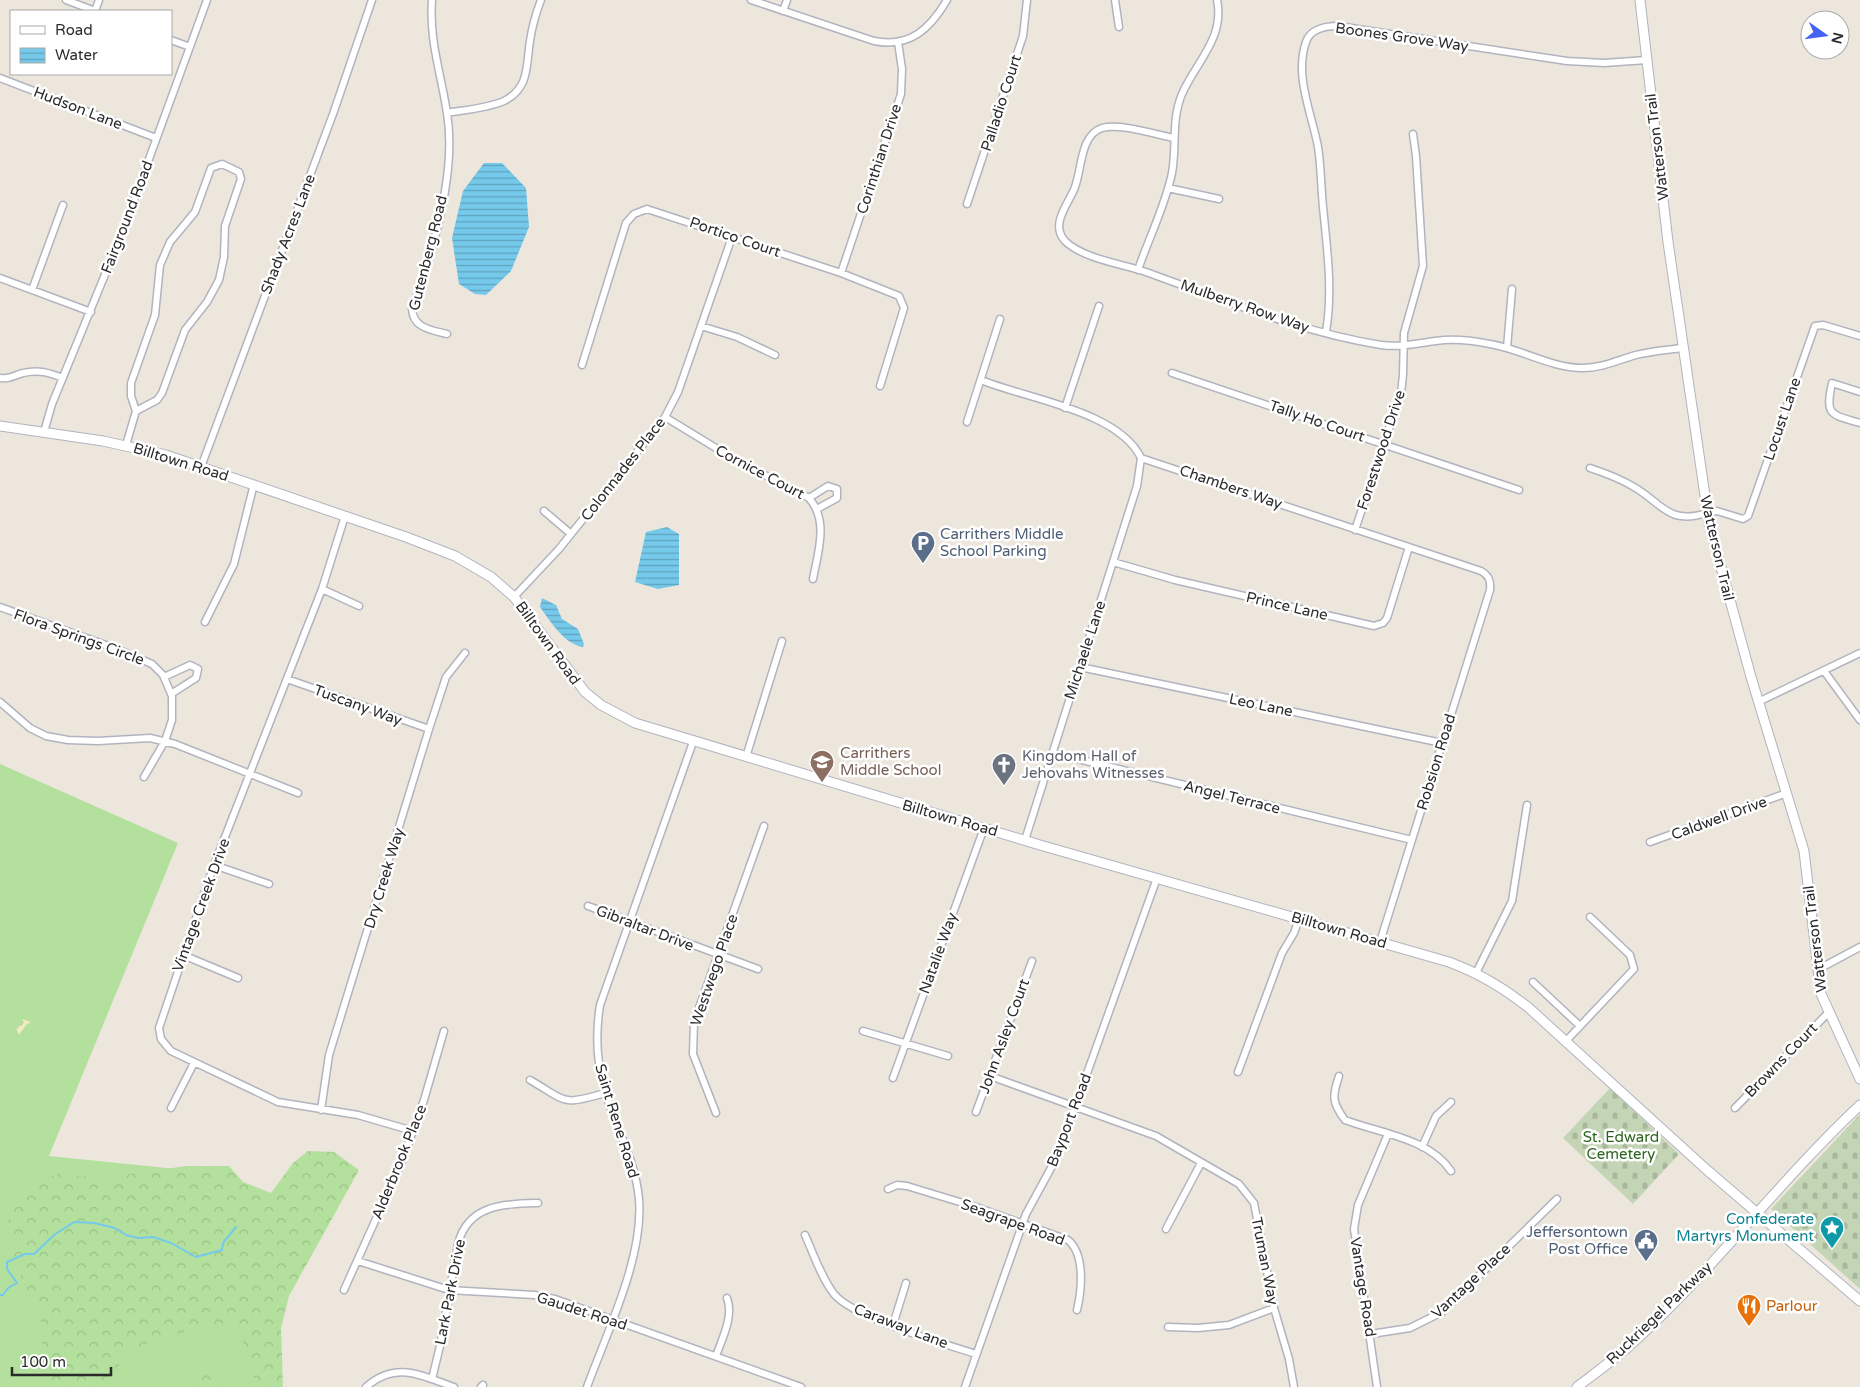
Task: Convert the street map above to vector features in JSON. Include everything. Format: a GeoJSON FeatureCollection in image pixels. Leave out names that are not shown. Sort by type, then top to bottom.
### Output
{"type":"FeatureCollection","features":[{"type":"Feature","properties":{"kind":"main road","name":"Watterson Trail"},"geometry":{"type":"LineString","coordinates":[[1640,0],[1682,348],[1707,513],[1724,583],[1758,702],[1787,793],[1806,864],[1821,994],[1828,1013],[1860,1079]]}},
{"type":"Feature","properties":{"kind":"main road","name":"Billtown Road"},"geometry":{"type":"LineString","coordinates":[[0,426],[126,445],[254,484],[455,556],[491,577],[514,597],[571,677],[590,697],[618,715],[635,723],[746,758],[984,828],[1449,962],[1476,973],[1506,990],[1566,1041],[1757,1212],[1860,1301]]}},
{"type":"Feature","properties":{"kind":"main road","name":"Ruckriegel Parkway"},"geometry":{"type":"LineString","coordinates":[[1577,1387],[1639,1337],[1687,1289],[1818,1145],[1860,1104]]}},
{"type":"Feature","properties":{"kind":"street"},"geometry":{"type":"LineString","coordinates":[[66,0],[92,10]]}},
{"type":"Feature","properties":{"kind":"street","name":"Fairground Road"},"geometry":{"type":"LineString","coordinates":[[44,432],[63,378],[91,312],[207,0]]}},
{"type":"Feature","properties":{"kind":"street","name":"Shady Acres Lane"},"geometry":{"type":"LineString","coordinates":[[200,467],[333,114],[372,0]]}},
{"type":"Feature","properties":{"kind":"street","name":"Gutenberg Road"},"geometry":{"type":"LineString","coordinates":[[432,0],[432,45],[447,113],[450,151],[432,250],[412,310],[412,318],[417,324],[447,334]]}},
{"type":"Feature","properties":{"kind":"street"},"geometry":{"type":"LineString","coordinates":[[447,113],[502,102],[514,95],[524,82],[528,65],[529,42],[541,0]]}},
{"type":"Feature","properties":{"kind":"street"},"geometry":{"type":"LineString","coordinates":[[751,0],[874,41],[898,42],[921,33],[937,16],[947,0]]}},
{"type":"Feature","properties":{"kind":"street"},"geometry":{"type":"LineString","coordinates":[[783,11],[787,0]]}},
{"type":"Feature","properties":{"kind":"street","name":"Palladio Court"},"geometry":{"type":"LineString","coordinates":[[967,204],[1023,36],[1027,0]]}},
{"type":"Feature","properties":{"kind":"street"},"geometry":{"type":"LineString","coordinates":[[1115,0],[1119,27]]}},
{"type":"Feature","properties":{"kind":"street"},"geometry":{"type":"LineString","coordinates":[[1138,270],[1148,239],[1163,210],[1172,171],[1176,114],[1182,94],[1209,50],[1216,33],[1217,0]]}},
{"type":"Feature","properties":{"kind":"street","name":"Boones Grove Way"},"geometry":{"type":"LineString","coordinates":[[1326,332],[1330,284],[1318,147],[1306,101],[1302,65],[1305,44],[1311,34],[1324,27],[1338,26],[1567,61],[1604,63],[1647,60]]}},
{"type":"Feature","properties":{"kind":"street"},"geometry":{"type":"LineString","coordinates":[[172,40],[190,47]]}},
{"type":"Feature","properties":{"kind":"street","name":"Corinthian Drive"},"geometry":{"type":"LineString","coordinates":[[841,273],[900,94],[902,69],[898,42]]}},
{"type":"Feature","properties":{"kind":"street","name":"Hudson Lane"},"geometry":{"type":"LineString","coordinates":[[0,78],[156,138]]}},
{"type":"Feature","properties":{"kind":"street","name":"Mulberry Row Way"},"geometry":{"type":"LineString","coordinates":[[1173,138],[1118,127],[1102,128],[1094,132],[1087,142],[1075,187],[1061,217],[1060,229],[1063,239],[1084,253],[1138,270],[1246,309],[1326,332],[1382,345],[1403,346],[1458,340],[1507,348],[1561,366],[1585,368],[1610,364],[1639,354],[1682,348]]}},
{"type":"Feature","properties":{"kind":"street","name":"Forestwood Drive"},"geometry":{"type":"LineString","coordinates":[[1356,530],[1401,393],[1404,333],[1423,266],[1416,156],[1412,134]]}},
{"type":"Feature","properties":{"kind":"street"},"geometry":{"type":"LineString","coordinates":[[126,445],[136,411],[131,396],[131,383],[155,315],[160,265],[170,242],[195,212],[211,168],[222,164],[239,172],[241,179],[225,226],[224,257],[219,280],[207,302],[185,330],[162,393],[157,400],[136,411]]}},
{"type":"Feature","properties":{"kind":"street"},"geometry":{"type":"LineString","coordinates":[[1168,188],[1219,199]]}},
{"type":"Feature","properties":{"kind":"street"},"geometry":{"type":"LineString","coordinates":[[32,290],[63,205]]}},
{"type":"Feature","properties":{"kind":"street","name":"Portico Court"},"geometry":{"type":"LineString","coordinates":[[582,365],[626,223],[634,214],[647,209],[654,209],[896,293],[902,300],[904,308],[880,386]]}},
{"type":"Feature","properties":{"kind":"street","name":"Colonnades Place"},"geometry":{"type":"LineString","coordinates":[[514,597],[571,534],[665,417],[678,392],[732,237]]}},
{"type":"Feature","properties":{"kind":"street"},"geometry":{"type":"LineString","coordinates":[[0,278],[91,312]]}},
{"type":"Feature","properties":{"kind":"street"},"geometry":{"type":"LineString","coordinates":[[1507,348],[1512,289]]}},
{"type":"Feature","properties":{"kind":"street"},"geometry":{"type":"LineString","coordinates":[[1065,408],[1099,306]]}},
{"type":"Feature","properties":{"kind":"street"},"geometry":{"type":"LineString","coordinates":[[967,422],[1000,319]]}},
{"type":"Feature","properties":{"kind":"street","name":"Locust Lane"},"geometry":{"type":"LineString","coordinates":[[1707,513],[1717,511],[1743,519],[1748,516],[1815,326],[1824,325],[1860,336]]}},
{"type":"Feature","properties":{"kind":"street"},"geometry":{"type":"LineString","coordinates":[[701,326],[737,337],[775,354]]}},
{"type":"Feature","properties":{"kind":"street"},"geometry":{"type":"LineString","coordinates":[[0,378],[10,379],[32,371],[48,372],[63,378]]}},
{"type":"Feature","properties":{"kind":"street","name":"Tally Ho Court"},"geometry":{"type":"LineString","coordinates":[[1172,373],[1519,490]]}},
{"type":"Feature","properties":{"kind":"street"},"geometry":{"type":"LineString","coordinates":[[981,380],[1103,421],[1116,428],[1137,448],[1141,458]]}},
{"type":"Feature","properties":{"kind":"street"},"geometry":{"type":"LineString","coordinates":[[1860,392],[1832,383],[1828,405],[1830,412],[1834,416],[1860,423]]}},
{"type":"Feature","properties":{"kind":"street","name":"Cornice Court"},"geometry":{"type":"LineString","coordinates":[[665,417],[727,455],[809,498],[817,509],[821,526],[821,540],[813,579]]}},
{"type":"Feature","properties":{"kind":"street","name":"Chambers Way"},"geometry":{"type":"LineString","coordinates":[[1141,458],[1481,571],[1490,582]]}},
{"type":"Feature","properties":{"kind":"street","name":"Michaele Lane"},"geometry":{"type":"LineString","coordinates":[[1025,840],[1137,486],[1141,458]]}},
{"type":"Feature","properties":{"kind":"street"},"geometry":{"type":"LineString","coordinates":[[1590,468],[1634,486],[1668,514],[1689,517],[1707,513]]}},
{"type":"Feature","properties":{"kind":"street"},"geometry":{"type":"LineString","coordinates":[[205,622],[234,564],[254,484]]}},
{"type":"Feature","properties":{"kind":"street"},"geometry":{"type":"LineString","coordinates":[[809,498],[828,486],[837,488],[837,498],[817,509]]}},
{"type":"Feature","properties":{"kind":"street"},"geometry":{"type":"LineString","coordinates":[[544,511],[571,534]]}},
{"type":"Feature","properties":{"kind":"street","name":"Vintage Creek Drive"},"geometry":{"type":"LineString","coordinates":[[345,516],[322,589],[214,865],[159,1028],[161,1038],[167,1047],[194,1063],[278,1102],[358,1115],[413,1131]]}},
{"type":"Feature","properties":{"kind":"street","name":"Prince Lane"},"geometry":{"type":"LineString","coordinates":[[1113,562],[1175,580],[1374,626],[1380,625],[1387,618],[1409,547]]}},
{"type":"Feature","properties":{"kind":"street","name":"Robsion Road"},"geometry":{"type":"LineString","coordinates":[[1380,942],[1490,582]]}},
{"type":"Feature","properties":{"kind":"street"},"geometry":{"type":"LineString","coordinates":[[322,589],[359,606]]}},
{"type":"Feature","properties":{"kind":"street","name":"Flora Springs Circle"},"geometry":{"type":"LineString","coordinates":[[0,608],[114,648],[152,664],[164,677],[171,694],[172,720],[165,741],[144,777]]}},
{"type":"Feature","properties":{"kind":"street"},"geometry":{"type":"LineString","coordinates":[[746,758],[782,641]]}},
{"type":"Feature","properties":{"kind":"street","name":"Dry Creek Way"},"geometry":{"type":"LineString","coordinates":[[321,1110],[329,1054],[429,730],[446,677],[465,653]]}},
{"type":"Feature","properties":{"kind":"street"},"geometry":{"type":"LineString","coordinates":[[1758,702],[1860,653]]}},
{"type":"Feature","properties":{"kind":"street"},"geometry":{"type":"LineString","coordinates":[[164,677],[190,665],[198,670],[196,678],[171,694]]}},
{"type":"Feature","properties":{"kind":"street","name":"Leo Lane"},"geometry":{"type":"LineString","coordinates":[[1080,667],[1442,743]]}},
{"type":"Feature","properties":{"kind":"street"},"geometry":{"type":"LineString","coordinates":[[1824,671],[1860,720]]}},
{"type":"Feature","properties":{"kind":"street","name":"Tuscany Way"},"geometry":{"type":"LineString","coordinates":[[288,679],[429,730]]}},
{"type":"Feature","properties":{"kind":"street"},"geometry":{"type":"LineString","coordinates":[[0,702],[30,728],[46,736],[68,740],[150,738],[165,741],[298,793]]}},
{"type":"Feature","properties":{"kind":"street","name":"Saint Rene Road"},"geometry":{"type":"LineString","coordinates":[[587,1387],[633,1262],[640,1220],[639,1198],[630,1157],[605,1093],[598,1062],[598,1022],[607,982],[693,742]]}},
{"type":"Feature","properties":{"kind":"street","name":"Angel Terrace"},"geometry":{"type":"LineString","coordinates":[[1053,753],[1412,840]]}},
{"type":"Feature","properties":{"kind":"street","name":"Caldwell Drive"},"geometry":{"type":"LineString","coordinates":[[1650,842],[1787,793]]}},
{"type":"Feature","properties":{"kind":"street"},"geometry":{"type":"LineString","coordinates":[[1476,973],[1512,901],[1527,805]]}},
{"type":"Feature","properties":{"kind":"street","name":"Westwego Place"},"geometry":{"type":"LineString","coordinates":[[716,1113],[696,1066],[692,1035],[698,1009],[764,826]]}},
{"type":"Feature","properties":{"kind":"street","name":"Natalie Way"},"geometry":{"type":"LineString","coordinates":[[893,1078],[984,828]]}},
{"type":"Feature","properties":{"kind":"street"},"geometry":{"type":"LineString","coordinates":[[214,865],[269,884]]}},
{"type":"Feature","properties":{"kind":"street","name":"Bayport Road"},"geometry":{"type":"LineString","coordinates":[[965,1387],[1031,1202],[1054,1164],[1076,1106],[1157,878]]}},
{"type":"Feature","properties":{"kind":"street","name":"Gibraltar Drive"},"geometry":{"type":"LineString","coordinates":[[588,906],[758,969]]}},
{"type":"Feature","properties":{"kind":"street"},"geometry":{"type":"LineString","coordinates":[[1566,1041],[1629,975],[1634,966],[1630,956],[1590,917]]}},
{"type":"Feature","properties":{"kind":"street"},"geometry":{"type":"LineString","coordinates":[[1238,1072],[1282,953],[1294,933],[1299,918]]}},
{"type":"Feature","properties":{"kind":"street"},"geometry":{"type":"LineString","coordinates":[[1817,970],[1860,947]]}},
{"type":"Feature","properties":{"kind":"street"},"geometry":{"type":"LineString","coordinates":[[183,955],[238,978]]}},
{"type":"Feature","properties":{"kind":"street","name":"John Asley Court"},"geometry":{"type":"LineString","coordinates":[[976,1112],[1032,960]]}},
{"type":"Feature","properties":{"kind":"street"},"geometry":{"type":"LineString","coordinates":[[1533,982],[1580,1026]]}},
{"type":"Feature","properties":{"kind":"street","name":"Browns Court"},"geometry":{"type":"LineString","coordinates":[[1735,1108],[1828,1013]]}},
{"type":"Feature","properties":{"kind":"street","name":"Alderbrook Place"},"geometry":{"type":"LineString","coordinates":[[344,1290],[358,1262],[413,1131],[444,1031]]}},
{"type":"Feature","properties":{"kind":"street"},"geometry":{"type":"LineString","coordinates":[[863,1032],[948,1056]]}},
{"type":"Feature","properties":{"kind":"street"},"geometry":{"type":"LineString","coordinates":[[171,1108],[194,1063]]}},
{"type":"Feature","properties":{"kind":"street","name":"Truman Way"},"geometry":{"type":"LineString","coordinates":[[990,1076],[1156,1136],[1201,1164],[1239,1184],[1254,1203],[1274,1308],[1289,1359],[1294,1387]]}},
{"type":"Feature","properties":{"kind":"street"},"geometry":{"type":"LineString","coordinates":[[1339,1076],[1333,1097],[1338,1111],[1345,1120],[1422,1147],[1437,1156],[1451,1171]]}},
{"type":"Feature","properties":{"kind":"street"},"geometry":{"type":"LineString","coordinates":[[530,1080],[561,1100],[569,1102],[605,1093]]}},
{"type":"Feature","properties":{"kind":"street"},"geometry":{"type":"LineString","coordinates":[[1422,1147],[1436,1116],[1451,1102]]}},
{"type":"Feature","properties":{"kind":"street","name":"Vantage Road"},"geometry":{"type":"LineString","coordinates":[[1377,1387],[1355,1238],[1355,1221],[1358,1205],[1388,1134]]}},
{"type":"Feature","properties":{"kind":"street"},"geometry":{"type":"LineString","coordinates":[[1166,1229],[1201,1164]]}},
{"type":"Feature","properties":{"kind":"street","name":"Seagrape Road"},"geometry":{"type":"LineString","coordinates":[[888,1189],[896,1185],[907,1186],[1023,1223],[1068,1240],[1077,1249],[1080,1264],[1077,1310]]}},
{"type":"Feature","properties":{"kind":"street","name":"Vantage Place"},"geometry":{"type":"LineString","coordinates":[[1370,1334],[1410,1328],[1442,1312],[1557,1199]]}},
{"type":"Feature","properties":{"kind":"street","name":"Lark Park Drive"},"geometry":{"type":"LineString","coordinates":[[432,1379],[440,1346],[460,1236],[470,1220],[480,1212],[497,1205],[538,1203]]}},
{"type":"Feature","properties":{"kind":"street","name":"Caraway Lane"},"geometry":{"type":"LineString","coordinates":[[805,1235],[828,1285],[838,1299],[858,1312],[976,1354]]}},
{"type":"Feature","properties":{"kind":"street","name":"Gaudet Road"},"geometry":{"type":"LineString","coordinates":[[358,1262],[449,1290],[544,1296],[801,1387]]}},
{"type":"Feature","properties":{"kind":"street"},"geometry":{"type":"LineString","coordinates":[[893,1325],[906,1283]]}},
{"type":"Feature","properties":{"kind":"street"},"geometry":{"type":"LineString","coordinates":[[716,1356],[728,1318],[730,1306],[727,1298]]}},
{"type":"Feature","properties":{"kind":"street"},"geometry":{"type":"LineString","coordinates":[[1168,1327],[1198,1328],[1229,1325],[1274,1308]]}},
{"type":"Feature","properties":{"kind":"street"},"geometry":{"type":"LineString","coordinates":[[366,1387],[378,1378],[395,1372],[413,1373],[454,1387]]}},
{"type":"Feature","properties":{"kind":"green space"},"geometry":{"type":"Polygon","coordinates":[[[0,764],[178,843],[49,1156],[235,1175],[277,1387],[0,1387],[0,764]]]}},
{"type":"Feature","properties":{"kind":"green space","name":"St. Edward Cemetery"},"geometry":{"type":"Polygon","coordinates":[[[1610,1088],[1679,1154],[1633,1204],[1563,1138],[1610,1088]]]}},
{"type":"Feature","properties":{"kind":"green space"},"geometry":{"type":"Polygon","coordinates":[[[1860,1114],[1860,1289],[1771,1209],[1860,1114]]]}},
{"type":"Feature","properties":{"kind":"green space"},"geometry":{"type":"Polygon","coordinates":[[[308,1151],[334,1152],[359,1170],[289,1296],[281,1328],[283,1387],[255,1387],[250,1360],[243,1342],[232,1328],[224,1324],[163,1337],[138,1348],[124,1357],[115,1372],[95,1387],[46,1387],[50,1373],[43,1351],[41,1314],[23,1282],[11,1246],[8,1210],[30,1182],[59,1174],[105,1178],[186,1166],[229,1166],[243,1182],[271,1193],[293,1163],[308,1151]]]}},
{"type":"Feature","properties":{"kind":"green space"},"geometry":{"type":"Polygon","coordinates":[[[222,1371],[227,1387],[190,1387],[205,1375],[222,1371]]]}},
{"type":"Feature","properties":{"kind":"sand"},"geometry":{"type":"Polygon","coordinates":[[[23,1019],[31,1022],[26,1025],[19,1035],[16,1028],[22,1026],[23,1019]]]}},
{"type":"Feature","properties":{"kind":"water"},"geometry":{"type":"Polygon","coordinates":[[[484,163],[502,163],[526,188],[529,227],[511,271],[486,295],[475,294],[459,284],[452,238],[463,191],[484,163]]]}},
{"type":"Feature","properties":{"kind":"water"},"geometry":{"type":"Polygon","coordinates":[[[667,527],[679,534],[679,585],[658,589],[635,582],[646,532],[667,527]]]}},
{"type":"Feature","properties":{"kind":"water"},"geometry":{"type":"Polygon","coordinates":[[[542,598],[556,605],[562,619],[578,629],[584,644],[583,647],[570,642],[553,625],[540,607],[542,598]]]}},
{"type":"Feature","properties":{"kind":"waterway"},"geometry":{"type":"LineString","coordinates":[[0,1295],[3,1295],[8,1288],[17,1283],[7,1269],[7,1262],[25,1254],[34,1254],[54,1235],[74,1222],[94,1223],[115,1228],[126,1235],[138,1238],[153,1237],[171,1243],[196,1257],[222,1250],[223,1243],[236,1227]]}},
{"type":"Feature","properties":{"kind":"place","name":"Carrithers Middle School Parking"},"geometry":{"type":"Point","coordinates":[923,564]}},
{"type":"Feature","properties":{"kind":"place","name":"Carrithers Middle School"},"geometry":{"type":"Point","coordinates":[822,783]}},
{"type":"Feature","properties":{"kind":"place","name":"Kingdom Hall of Jehovahs Witnesses"},"geometry":{"type":"Point","coordinates":[1004,786]}},
{"type":"Feature","properties":{"kind":"place","name":"Confederate Martyrs Monument"},"geometry":{"type":"Point","coordinates":[1832,1249]}},
{"type":"Feature","properties":{"kind":"place","name":"Jeffersontown Post Office"},"geometry":{"type":"Point","coordinates":[1646,1262]}},
{"type":"Feature","properties":{"kind":"place","name":"Parlour"},"geometry":{"type":"Point","coordinates":[1749,1327]}}]}
